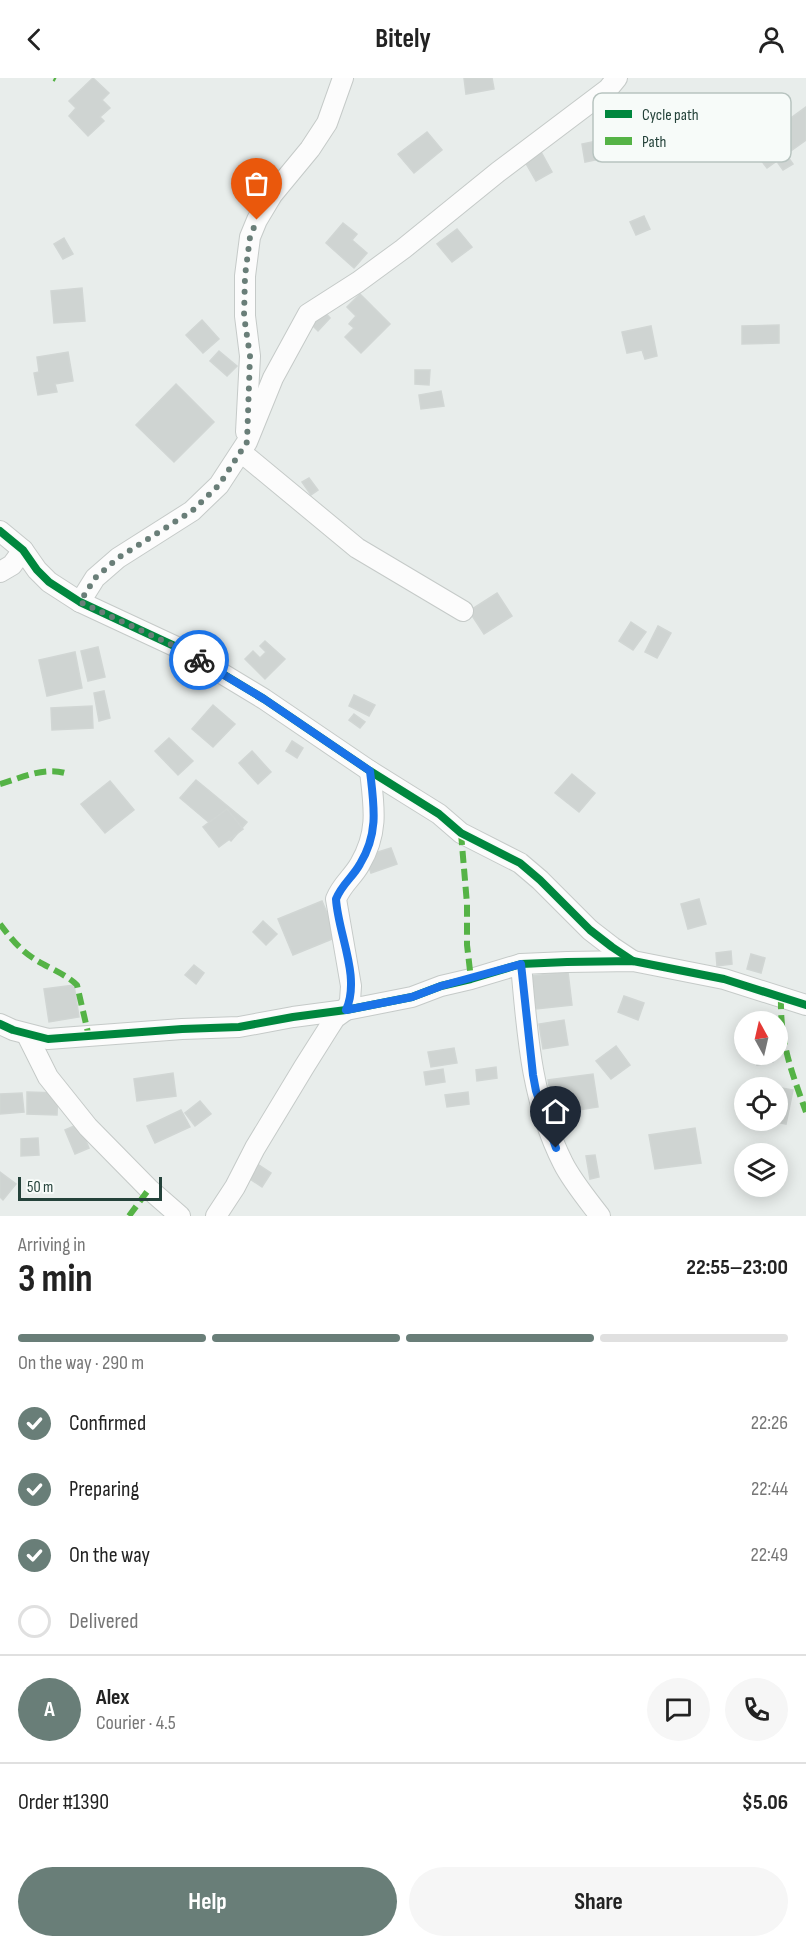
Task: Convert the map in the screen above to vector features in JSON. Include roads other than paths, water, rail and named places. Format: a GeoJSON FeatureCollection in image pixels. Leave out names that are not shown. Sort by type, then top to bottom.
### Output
{"type":"FeatureCollection","features":[{"type":"Feature","properties":{"kind":"street"},"geometry":{"type":"LineString","coordinates":[[244,447],[250,356],[244,316],[245,276],[250,237],[272,195],[327,123],[343,78]]}},
{"type":"Feature","properties":{"kind":"street"},"geometry":{"type":"LineString","coordinates":[[603,93],[616,78]]}},
{"type":"Feature","properties":{"kind":"street"},"geometry":{"type":"LineString","coordinates":[[80,602],[95,578],[118,558],[192,511],[219,485],[244,447],[273,378],[308,314],[358,282],[403,249],[498,172],[593,100]]}},
{"type":"Feature","properties":{"kind":"street"},"geometry":{"type":"LineString","coordinates":[[244,447],[357,548],[463,610]]}},
{"type":"Feature","properties":{"kind":"street"},"geometry":{"type":"LineString","coordinates":[[0,531],[23,550],[49,582],[80,602],[183,650],[264,699],[370,771],[439,814],[460,833],[520,863],[590,930],[633,961]]}},
{"type":"Feature","properties":{"kind":"street"},"geometry":{"type":"LineString","coordinates":[[0,572],[12,565],[23,550]]}},
{"type":"Feature","properties":{"kind":"street"},"geometry":{"type":"LineString","coordinates":[[216,1216],[304,1067],[336,1018],[346,1010],[350,1001],[351,986],[336,899],[341,887],[360,866],[370,843],[375,821],[370,771]]}},
{"type":"Feature","properties":{"kind":"street"},"geometry":{"type":"LineString","coordinates":[[0,1024],[27,1035],[48,1039],[239,1027],[412,997],[441,986],[521,964],[633,961],[724,979],[806,1005]]}},
{"type":"Feature","properties":{"kind":"street"},"geometry":{"type":"LineString","coordinates":[[521,964],[530,1059],[536,1091],[563,1164],[600,1216]]}},
{"type":"Feature","properties":{"kind":"street"},"geometry":{"type":"LineString","coordinates":[[27,1035],[48,1077],[88,1127],[149,1189],[180,1216]]}}]}
